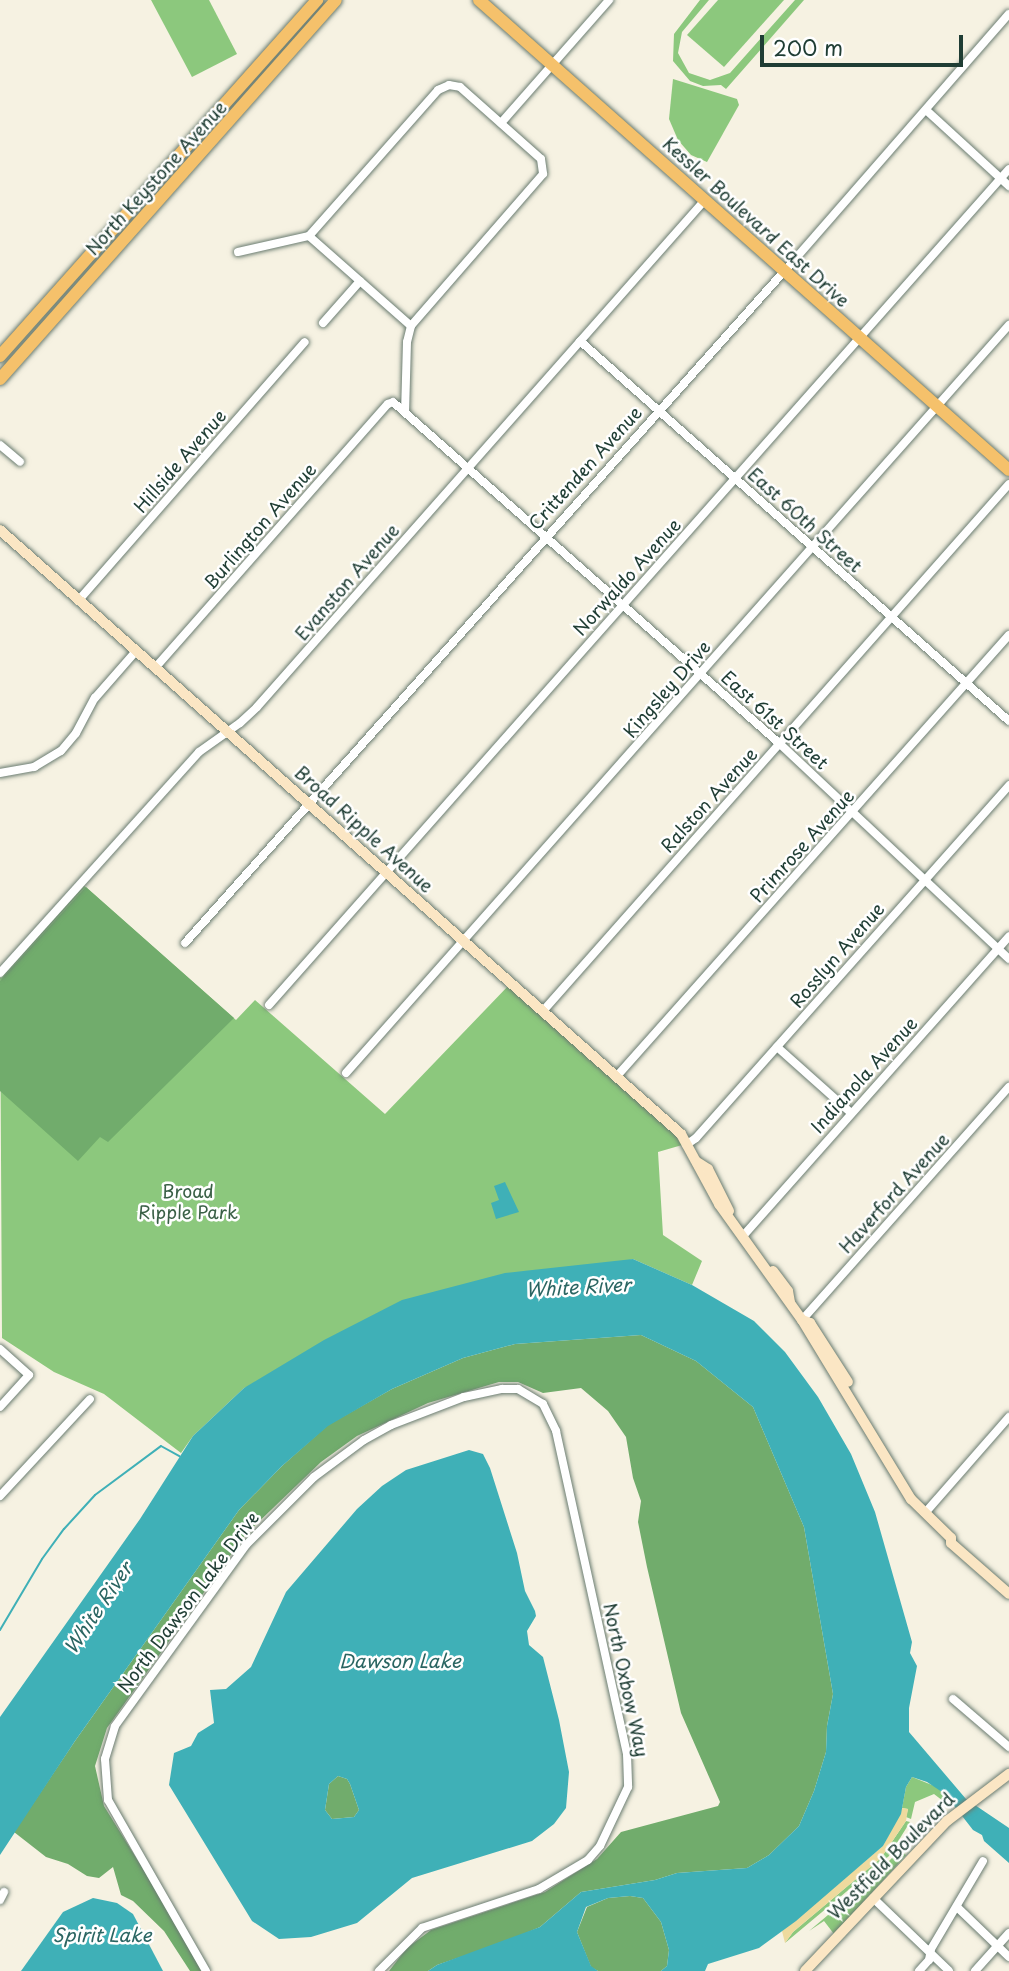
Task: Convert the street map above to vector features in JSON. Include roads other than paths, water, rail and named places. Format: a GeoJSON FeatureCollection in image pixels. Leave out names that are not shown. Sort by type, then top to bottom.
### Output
{"type":"FeatureCollection","features":[{"type":"Feature","properties":{"kind":"main road","name":"North Keystone Avenue"},"geometry":{"type":"LineString","coordinates":[[0,356],[317,0]]}},
{"type":"Feature","properties":{"kind":"main road","name":"North Keystone Avenue"},"geometry":{"type":"LineString","coordinates":[[0,379],[337,0]]}},
{"type":"Feature","properties":{"kind":"main road","name":"Kessler Boulevard East Drive"},"geometry":{"type":"LineString","coordinates":[[479,0],[1009,470]]}},
{"type":"Feature","properties":{"kind":"street"},"geometry":{"type":"LineString","coordinates":[[501,123],[609,0]]}},
{"type":"Feature","properties":{"kind":"street","name":"Crittenden Avenue"},"geometry":{"type":"LineString","coordinates":[[184,943],[1009,14]]}},
{"type":"Feature","properties":{"kind":"street"},"geometry":{"type":"LineString","coordinates":[[239,252],[309,236],[438,90],[450,85],[460,88],[541,159],[543,169],[539,181],[411,326],[407,342],[405,412]]}},
{"type":"Feature","properties":{"kind":"street"},"geometry":{"type":"LineString","coordinates":[[926,110],[1009,186]]}},
{"type":"Feature","properties":{"kind":"street","name":"Norwaldo Avenue"},"geometry":{"type":"LineString","coordinates":[[269,1005],[1009,169]]}},
{"type":"Feature","properties":{"kind":"street","name":"Evanston Avenue"},"geometry":{"type":"LineString","coordinates":[[0,972],[199,752],[257,707],[705,200]]}},
{"type":"Feature","properties":{"kind":"street"},"geometry":{"type":"LineString","coordinates":[[309,236],[411,326]]}},
{"type":"Feature","properties":{"kind":"street"},"geometry":{"type":"LineString","coordinates":[[323,323],[360,281]]}},
{"type":"Feature","properties":{"kind":"street","name":"Kingsley Drive"},"geometry":{"type":"LineString","coordinates":[[346,1073],[465,942],[1009,325]]}},
{"type":"Feature","properties":{"kind":"street","name":"East 60th Street"},"geometry":{"type":"LineString","coordinates":[[580,341],[1009,721]]}},
{"type":"Feature","properties":{"kind":"street","name":"Hillside Avenue"},"geometry":{"type":"LineString","coordinates":[[78,601],[305,342]]}},
{"type":"Feature","properties":{"kind":"street","name":"East 61st Street"},"geometry":{"type":"LineString","coordinates":[[388,404],[393,402],[405,412],[780,744],[1009,960]]}},
{"type":"Feature","properties":{"kind":"street","name":"Burlington Avenue"},"geometry":{"type":"LineString","coordinates":[[155,668],[388,404]]}},
{"type":"Feature","properties":{"kind":"street"},"geometry":{"type":"LineString","coordinates":[[0,445],[20,462]]}},
{"type":"Feature","properties":{"kind":"street","name":"Ralston Avenue"},"geometry":{"type":"LineString","coordinates":[[543,1011],[1009,484]]}},
{"type":"Feature","properties":{"kind":"street","name":"Broad Ripple Avenue"},"geometry":{"type":"LineString","coordinates":[[0,530],[676,1129],[717,1201],[802,1320],[896,1476],[925,1513],[1009,1588]]}},
{"type":"Feature","properties":{"kind":"street","name":"Primrose Avenue"},"geometry":{"type":"LineString","coordinates":[[617,1076],[1009,635]]}},
{"type":"Feature","properties":{"kind":"street"},"geometry":{"type":"LineString","coordinates":[[0,773],[34,767],[61,751],[76,733],[95,698],[136,651]]}},
{"type":"Feature","properties":{"kind":"street","name":"Rosslyn Avenue"},"geometry":{"type":"LineString","coordinates":[[686,1145],[696,1138],[1009,785]]}},
{"type":"Feature","properties":{"kind":"street","name":"Indianola Avenue"},"geometry":{"type":"LineString","coordinates":[[743,1236],[1009,936]]}},
{"type":"Feature","properties":{"kind":"street"},"geometry":{"type":"LineString","coordinates":[[777,1047],[851,1113]]}},
{"type":"Feature","properties":{"kind":"street","name":"Haverford Avenue"},"geometry":{"type":"LineString","coordinates":[[802,1320],[1009,1087]]}},
{"type":"Feature","properties":{"kind":"street"},"geometry":{"type":"LineString","coordinates":[[0,1349],[29,1375],[0,1407]]}},
{"type":"Feature","properties":{"kind":"street","name":"North Dawson Lake Drive"},"geometry":{"type":"LineString","coordinates":[[206,1971],[108,1800],[105,1759],[120,1718],[246,1545],[314,1478],[364,1440],[408,1418],[464,1397],[502,1388],[531,1394]]}},
{"type":"Feature","properties":{"kind":"street","name":"North Oxbow Way"},"geometry":{"type":"LineString","coordinates":[[379,1971],[422,1928],[539,1889],[588,1860],[600,1846],[628,1787],[627,1754],[556,1431],[544,1404],[531,1394]]}},
{"type":"Feature","properties":{"kind":"street"},"geometry":{"type":"LineString","coordinates":[[2,1491],[90,1399]]}},
{"type":"Feature","properties":{"kind":"street"},"geometry":{"type":"LineString","coordinates":[[925,1513],[1008,1419]]}},
{"type":"Feature","properties":{"kind":"street","name":"Broad Ripple Avenue"},"geometry":{"type":"LineString","coordinates":[[951,1538],[951,1543],[1009,1594]]}},
{"type":"Feature","properties":{"kind":"street"},"geometry":{"type":"LineString","coordinates":[[953,1699],[1009,1747]]}},
{"type":"Feature","properties":{"kind":"street","name":"Westfield Boulevard"},"geometry":{"type":"LineString","coordinates":[[805,1971],[955,1814],[1009,1774]]}},
{"type":"Feature","properties":{"kind":"street"},"geometry":{"type":"LineString","coordinates":[[919,1971],[929,1960],[930,1953],[983,1861]]}},
{"type":"Feature","properties":{"kind":"street"},"geometry":{"type":"LineString","coordinates":[[873,1898],[949,1971]]}},
{"type":"Feature","properties":{"kind":"street"},"geometry":{"type":"LineString","coordinates":[[957,1907],[1009,1957]]}},
{"type":"Feature","properties":{"kind":"street"},"geometry":{"type":"LineString","coordinates":[[975,1971],[1009,1933]]}},
{"type":"Feature","properties":{"kind":"water"},"geometry":{"type":"Polygon","coordinates":[[[505,1182],[519,1212],[496,1219],[491,1203],[499,1200],[494,1186],[505,1182]]]}},
{"type":"Feature","properties":{"kind":"water","name":"White River"},"geometry":{"type":"Polygon","coordinates":[[[633,1259],[692,1285],[754,1321],[785,1352],[818,1397],[851,1454],[875,1512],[912,1642],[910,1653],[917,1666],[909,1708],[909,1732],[966,1799],[1009,1828],[1009,1863],[984,1841],[982,1835],[973,1830],[945,1794],[927,1782],[912,1777],[906,1787],[901,1814],[883,1846],[796,1921],[759,1948],[708,1964],[705,1971],[661,1971],[667,1966],[669,1950],[661,1922],[643,1898],[630,1896],[608,1898],[586,1907],[577,1932],[591,1966],[598,1971],[428,1971],[437,1965],[540,1927],[581,1892],[655,1880],[677,1873],[747,1868],[769,1855],[799,1826],[814,1791],[826,1752],[827,1726],[833,1694],[804,1527],[753,1407],[696,1361],[641,1335],[515,1344],[463,1358],[392,1389],[328,1426],[282,1466],[239,1510],[75,1741],[0,1855],[0,1717],[140,1519],[193,1436],[244,1388],[324,1340],[402,1300],[505,1273],[633,1259]]]}},
{"type":"Feature","properties":{"kind":"water","name":"Dawson Lake"},"geometry":{"type":"Polygon","coordinates":[[[469,1450],[483,1454],[490,1468],[517,1553],[525,1591],[535,1611],[536,1616],[527,1631],[529,1645],[543,1657],[559,1720],[569,1772],[566,1808],[554,1824],[532,1841],[412,1878],[357,1923],[311,1937],[279,1939],[252,1921],[169,1785],[174,1753],[191,1746],[198,1733],[214,1723],[210,1690],[226,1689],[251,1667],[286,1592],[357,1509],[382,1486],[406,1470],[469,1450]],[[338,1776],[329,1784],[325,1810],[332,1819],[354,1817],[359,1810],[347,1779],[338,1776]]]}},
{"type":"Feature","properties":{"kind":"water","name":"Spirit Lake"},"geometry":{"type":"Polygon","coordinates":[[[93,1898],[117,1903],[133,1914],[163,1971],[21,1971],[63,1912],[93,1898]]]}},
{"type":"Feature","properties":{"kind":"waterway"},"geometry":{"type":"LineString","coordinates":[[0,1630],[42,1559],[64,1529],[95,1495],[161,1446],[179,1456]]}},
{"type":"Feature","properties":{"kind":"park label","name":"Broad Ripple Park"},"geometry":{"type":"Point","coordinates":[188,1202]}}]}
